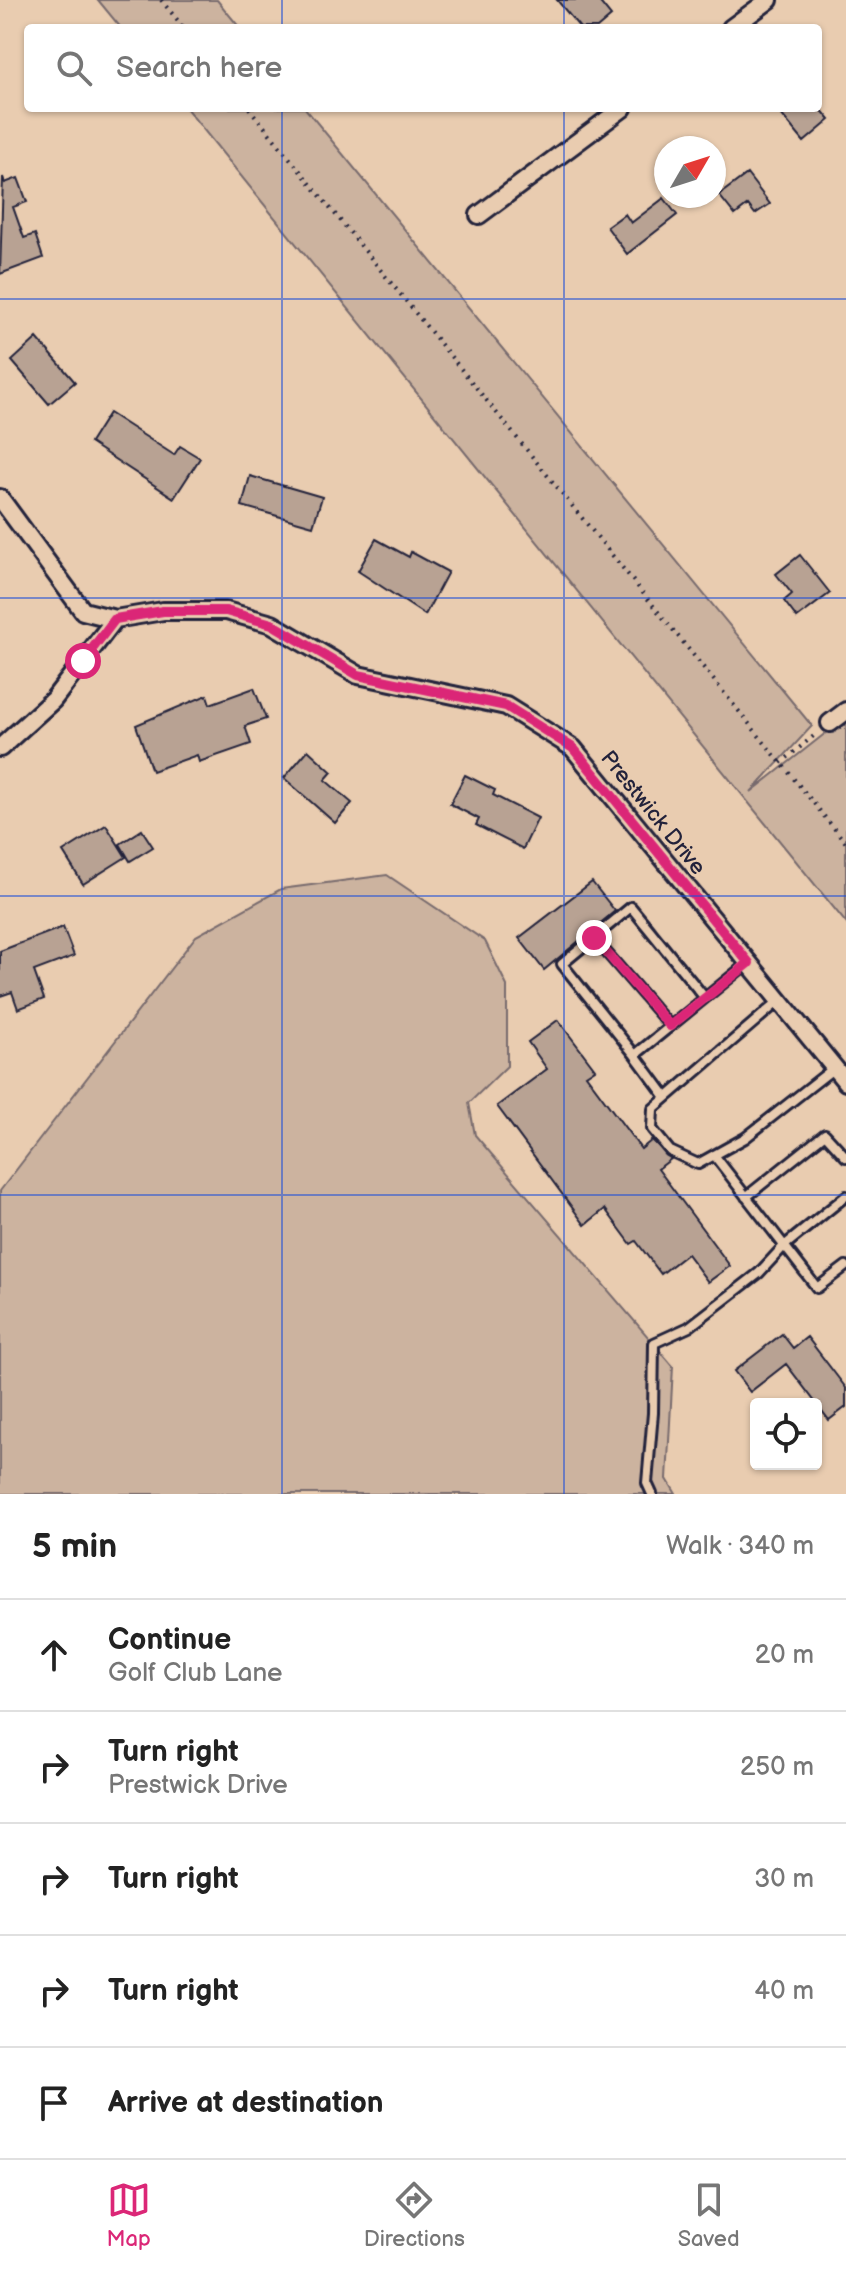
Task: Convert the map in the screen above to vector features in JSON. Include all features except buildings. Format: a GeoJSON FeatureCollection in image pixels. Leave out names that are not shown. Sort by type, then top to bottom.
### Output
{"type":"FeatureCollection","features":[{"type":"Feature","properties":{"kind":"street"},"geometry":{"type":"LineString","coordinates":[[736,24],[769,0]]}},
{"type":"Feature","properties":{"kind":"street"},"geometry":{"type":"LineString","coordinates":[[479,215],[618,112]]}},
{"type":"Feature","properties":{"kind":"street"},"geometry":{"type":"LineString","coordinates":[[0,498],[83,611],[115,619],[53,700],[0,748]]}},
{"type":"Feature","properties":{"kind":"street","name":"Prestwick Drive"},"geometry":{"type":"LineString","coordinates":[[115,619],[163,611],[226,611],[272,624],[358,675],[506,706],[573,748],[846,1082]]}},
{"type":"Feature","properties":{"kind":"street"},"geometry":{"type":"LineString","coordinates":[[830,723],[846,711]]}},
{"type":"Feature","properties":{"kind":"lane"},"geometry":{"type":"LineString","coordinates":[[666,1097],[562,964],[631,907],[705,998]]}},
{"type":"Feature","properties":{"kind":"lane"},"geometry":{"type":"LineString","coordinates":[[594,938],[670,1026]]}},
{"type":"Feature","properties":{"kind":"lane"},"geometry":{"type":"LineString","coordinates":[[635,1055],[749,963]]}},
{"type":"Feature","properties":{"kind":"lane"},"geometry":{"type":"LineString","coordinates":[[779,1000],[653,1109],[652,1129],[670,1151],[698,1164],[745,1138],[834,1068]]}},
{"type":"Feature","properties":{"kind":"lane"},"geometry":{"type":"LineString","coordinates":[[746,1197],[825,1134],[846,1157]]}},
{"type":"Feature","properties":{"kind":"lane"},"geometry":{"type":"LineString","coordinates":[[714,1155],[817,1288],[846,1266]]}},
{"type":"Feature","properties":{"kind":"lane"},"geometry":{"type":"LineString","coordinates":[[652,1494],[647,1483],[654,1343],[689,1327],[759,1273],[784,1246],[846,1196]]}},
{"type":"Feature","properties":{"kind":"path"},"geometry":{"type":"LineString","coordinates":[[161,0],[181,24]]}},
{"type":"Feature","properties":{"kind":"path"},"geometry":{"type":"LineString","coordinates":[[252,112],[846,843]]}},
{"type":"Feature","properties":{"kind":"path"},"geometry":{"type":"LineString","coordinates":[[781,763],[830,723]]}},
{"type":"Feature","properties":{"kind":"shaded area"},"geometry":{"type":"Polygon","coordinates":[[[98,0],[217,0],[237,24],[118,24],[98,0]]]}},
{"type":"Feature","properties":{"kind":"shaded area"},"geometry":{"type":"Polygon","coordinates":[[[189,112],[308,112],[812,726],[751,792],[846,717],[846,923],[189,112]]]}},
{"type":"Feature","properties":{"kind":"shaded area"},"geometry":{"type":"Polygon","coordinates":[[[387,875],[485,941],[507,986],[507,1066],[469,1103],[475,1135],[673,1366],[667,1479],[676,1494],[0,1494],[0,1191],[196,936],[281,889],[387,875]]]}},
{"type":"Feature","properties":{"kind":"route"},"geometry":{"type":"LineString","coordinates":[[83,661],[115,619],[163,611],[226,611],[272,624],[358,675],[506,706],[573,748],[749,963],[670,1026],[594,938]]}}]}
